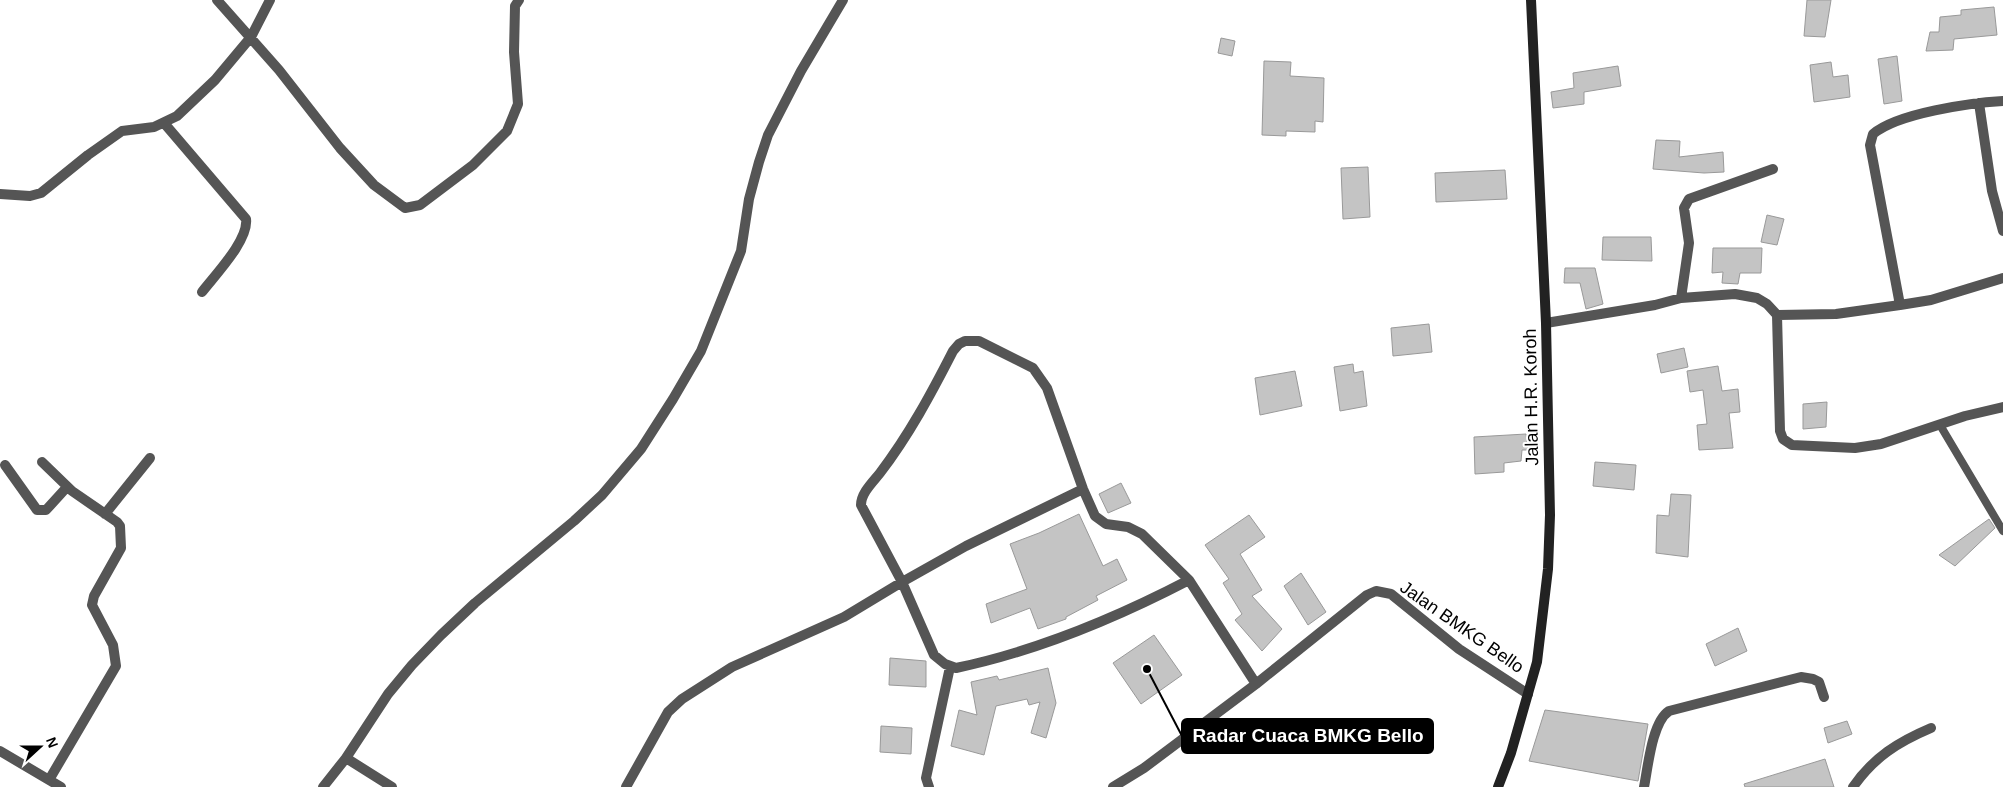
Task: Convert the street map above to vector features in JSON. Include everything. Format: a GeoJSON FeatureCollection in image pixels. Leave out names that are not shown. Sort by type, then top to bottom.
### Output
{"type":"FeatureCollection","features":[{"type":"Feature","properties":{"kind":"main road","name":"Jalan H.R. Koroh"},"geometry":{"type":"LineString","coordinates":[[1498,787],[1511,753],[1537,662],[1549,551],[1546,323],[1531,0]]}},
{"type":"Feature","properties":{"kind":"street"},"geometry":{"type":"LineString","coordinates":[[218,0],[251,37],[345,154],[374,185],[405,208],[420,204],[473,165],[506,131],[518,104],[514,52],[515,6],[519,0]]}},
{"type":"Feature","properties":{"kind":"street"},"geometry":{"type":"LineString","coordinates":[[0,194],[30,196],[41,193],[122,131],[154,127],[177,116],[215,80],[251,37],[270,0]]}},
{"type":"Feature","properties":{"kind":"street"},"geometry":{"type":"LineString","coordinates":[[323,787],[346,758],[388,694],[441,634],[475,603],[574,521],[619,478],[641,449],[701,351],[741,251],[749,199],[768,135],[801,72],[843,0]]}},
{"type":"Feature","properties":{"kind":"street"},"geometry":{"type":"LineString","coordinates":[[1900,305],[1870,139],[1873,134],[1884,127],[1919,115],[1979,103],[2003,101]]}},
{"type":"Feature","properties":{"kind":"street"},"geometry":{"type":"LineString","coordinates":[[1979,103],[1992,191],[2003,231]]}},
{"type":"Feature","properties":{"kind":"street"},"geometry":{"type":"LineString","coordinates":[[164,123],[246,219],[247,226],[242,238],[202,292]]}},
{"type":"Feature","properties":{"kind":"street"},"geometry":{"type":"LineString","coordinates":[[1681,298],[1689,243],[1684,208],[1689,199],[1773,169]]}},
{"type":"Feature","properties":{"kind":"street"},"geometry":{"type":"LineString","coordinates":[[1777,315],[1836,314],[1931,300],[2003,278]]}},
{"type":"Feature","properties":{"kind":"street"},"geometry":{"type":"LineString","coordinates":[[1546,323],[1654,305],[1681,298],[1735,294],[1749,296],[1767,304],[1777,315],[1780,431],[1783,439],[1788,444],[1840,448],[1869,446],[1966,416],[2003,407]]}},
{"type":"Feature","properties":{"kind":"street"},"geometry":{"type":"LineString","coordinates":[[1189,580],[1113,615],[1032,648],[966,666],[950,667],[934,655],[902,582],[865,515],[861,502],[871,483],[895,453],[922,412],[953,351],[959,344],[965,341],[979,341],[1026,364],[1037,373],[1047,388],[1083,489],[1098,519],[1106,524],[1128,528],[1142,534],[1189,580],[1256,684]]}},
{"type":"Feature","properties":{"kind":"street"},"geometry":{"type":"LineString","coordinates":[[105,514],[150,458]]}},
{"type":"Feature","properties":{"kind":"street"},"geometry":{"type":"LineString","coordinates":[[42,462],[67,487],[120,526],[121,548],[94,596],[92,605],[113,645],[116,666],[49,780]]}},
{"type":"Feature","properties":{"kind":"street"},"geometry":{"type":"LineString","coordinates":[[5,465],[37,510],[46,510],[67,487]]}},
{"type":"Feature","properties":{"kind":"street"},"geometry":{"type":"LineString","coordinates":[[626,787],[668,712],[682,698],[732,667],[844,617],[966,546],[1083,489]]}},
{"type":"Feature","properties":{"kind":"street","name":"Jalan BMKG Bello"},"geometry":{"type":"LineString","coordinates":[[1113,787],[1144,768],[1256,684],[1367,595],[1376,591],[1391,594],[1460,649],[1528,694]]}},
{"type":"Feature","properties":{"kind":"street"},"geometry":{"type":"LineString","coordinates":[[929,787],[926,778],[950,667]]}},
{"type":"Feature","properties":{"kind":"street"},"geometry":{"type":"LineString","coordinates":[[1644,787],[1656,730],[1660,720],[1669,711],[1801,677],[1819,682],[1824,697]]}},
{"type":"Feature","properties":{"kind":"street"},"geometry":{"type":"LineString","coordinates":[[1853,787],[1865,771],[1885,752],[1906,739],[1931,728]]}},
{"type":"Feature","properties":{"kind":"street"},"geometry":{"type":"LineString","coordinates":[[0,751],[61,787]]}},
{"type":"Feature","properties":{"kind":"street"},"geometry":{"type":"LineString","coordinates":[[346,758],[392,787]]}},
{"type":"Feature","properties":{"kind":"lane"},"geometry":{"type":"LineString","coordinates":[[1940,425],[2003,531]]}},
{"type":"Feature","properties":{"kind":"building"},"geometry":{"type":"Polygon","coordinates":[[[1807,0],[1831,0],[1825,37],[1804,36],[1807,0]]]}},
{"type":"Feature","properties":{"kind":"building"},"geometry":{"type":"Polygon","coordinates":[[[1994,7],[1997,35],[1954,39],[1953,50],[1926,51],[1930,32],[1939,32],[1940,17],[1961,15],[1961,10],[1994,7]]]}},
{"type":"Feature","properties":{"kind":"building"},"geometry":{"type":"Polygon","coordinates":[[[1221,38],[1235,41],[1232,56],[1218,53],[1221,38]]]}},
{"type":"Feature","properties":{"kind":"building"},"geometry":{"type":"Polygon","coordinates":[[[1897,56],[1902,101],[1884,104],[1878,59],[1897,56]]]}},
{"type":"Feature","properties":{"kind":"building"},"geometry":{"type":"Polygon","coordinates":[[[1264,61],[1291,62],[1290,76],[1324,78],[1323,122],[1315,121],[1315,132],[1286,131],[1286,136],[1262,135],[1264,61]]]}},
{"type":"Feature","properties":{"kind":"building"},"geometry":{"type":"Polygon","coordinates":[[[1831,62],[1833,77],[1848,75],[1850,97],[1814,102],[1810,65],[1831,62]]]}},
{"type":"Feature","properties":{"kind":"building"},"geometry":{"type":"Polygon","coordinates":[[[1618,66],[1621,86],[1584,92],[1584,104],[1553,108],[1551,92],[1574,88],[1573,73],[1618,66]]]}},
{"type":"Feature","properties":{"kind":"building"},"geometry":{"type":"Polygon","coordinates":[[[1656,140],[1680,141],[1679,157],[1723,152],[1724,172],[1704,173],[1653,169],[1656,140]]]}},
{"type":"Feature","properties":{"kind":"building"},"geometry":{"type":"Polygon","coordinates":[[[1368,167],[1370,217],[1343,219],[1341,168],[1368,167]]]}},
{"type":"Feature","properties":{"kind":"building"},"geometry":{"type":"Polygon","coordinates":[[[1505,170],[1507,199],[1436,202],[1435,173],[1505,170]]]}},
{"type":"Feature","properties":{"kind":"building"},"geometry":{"type":"Polygon","coordinates":[[[1767,215],[1784,219],[1777,245],[1761,242],[1767,215]]]}},
{"type":"Feature","properties":{"kind":"building"},"geometry":{"type":"Polygon","coordinates":[[[1603,237],[1651,237],[1652,261],[1602,260],[1603,237]]]}},
{"type":"Feature","properties":{"kind":"building"},"geometry":{"type":"Polygon","coordinates":[[[1713,248],[1762,248],[1761,273],[1740,273],[1738,284],[1722,283],[1723,272],[1712,273],[1713,248]]]}},
{"type":"Feature","properties":{"kind":"building"},"geometry":{"type":"Polygon","coordinates":[[[1565,268],[1595,268],[1603,304],[1586,309],[1580,283],[1564,283],[1565,268]]]}},
{"type":"Feature","properties":{"kind":"building"},"geometry":{"type":"Polygon","coordinates":[[[1429,324],[1432,352],[1393,356],[1391,328],[1429,324]]]}},
{"type":"Feature","properties":{"kind":"building"},"geometry":{"type":"Polygon","coordinates":[[[1684,348],[1688,367],[1661,373],[1657,354],[1684,348]]]}},
{"type":"Feature","properties":{"kind":"building"},"geometry":{"type":"Polygon","coordinates":[[[1353,364],[1354,373],[1363,371],[1367,406],[1340,411],[1334,367],[1353,364]]]}},
{"type":"Feature","properties":{"kind":"building"},"geometry":{"type":"Polygon","coordinates":[[[1718,366],[1722,391],[1738,389],[1740,412],[1729,413],[1733,448],[1699,450],[1697,425],[1707,424],[1703,390],[1690,392],[1687,371],[1718,366]]]}},
{"type":"Feature","properties":{"kind":"building"},"geometry":{"type":"Polygon","coordinates":[[[1295,371],[1302,406],[1260,415],[1255,378],[1295,371]]]}},
{"type":"Feature","properties":{"kind":"building"},"geometry":{"type":"Polygon","coordinates":[[[1827,402],[1826,427],[1803,429],[1803,404],[1827,402]]]}},
{"type":"Feature","properties":{"kind":"building"},"geometry":{"type":"Polygon","coordinates":[[[1526,434],[1528,450],[1522,450],[1521,461],[1504,463],[1504,472],[1475,474],[1474,437],[1526,434]]]}},
{"type":"Feature","properties":{"kind":"building"},"geometry":{"type":"Polygon","coordinates":[[[1595,462],[1636,465],[1634,490],[1593,486],[1595,462]]]}},
{"type":"Feature","properties":{"kind":"building"},"geometry":{"type":"Polygon","coordinates":[[[1121,483],[1131,503],[1108,513],[1099,494],[1121,483]]]}},
{"type":"Feature","properties":{"kind":"building"},"geometry":{"type":"Polygon","coordinates":[[[1671,494],[1691,495],[1688,557],[1656,553],[1657,515],[1669,516],[1671,494]]]}},
{"type":"Feature","properties":{"kind":"building"},"geometry":{"type":"Polygon","coordinates":[[[1079,514],[1103,566],[1117,559],[1127,580],[1096,596],[1098,600],[1066,617],[1066,619],[1038,629],[1030,608],[991,623],[986,604],[1027,589],[1010,544],[1079,514]]]}},
{"type":"Feature","properties":{"kind":"building"},"geometry":{"type":"Polygon","coordinates":[[[1249,515],[1265,537],[1240,554],[1262,590],[1252,596],[1282,629],[1262,651],[1235,620],[1242,614],[1223,583],[1229,579],[1205,545],[1249,515]]]}},
{"type":"Feature","properties":{"kind":"building"},"geometry":{"type":"Polygon","coordinates":[[[1989,519],[1995,528],[1955,566],[1939,555],[1989,519]]]}},
{"type":"Feature","properties":{"kind":"building"},"geometry":{"type":"Polygon","coordinates":[[[1301,573],[1326,612],[1308,625],[1284,586],[1301,573]]]}},
{"type":"Feature","properties":{"kind":"building"},"geometry":{"type":"Polygon","coordinates":[[[1738,628],[1747,651],[1715,666],[1706,644],[1738,628]]]}},
{"type":"Feature","properties":{"kind":"building"},"geometry":{"type":"Polygon","coordinates":[[[1154,635],[1182,675],[1141,704],[1113,663],[1154,635]]]}},
{"type":"Feature","properties":{"kind":"building"},"geometry":{"type":"Polygon","coordinates":[[[890,658],[926,661],[926,687],[889,685],[890,658]]]}},
{"type":"Feature","properties":{"kind":"building"},"geometry":{"type":"Polygon","coordinates":[[[1048,668],[1056,703],[1046,738],[1031,733],[1040,702],[1029,705],[1027,699],[996,706],[984,755],[951,746],[959,710],[977,715],[971,682],[997,676],[999,680],[1048,668]]]}},
{"type":"Feature","properties":{"kind":"building"},"geometry":{"type":"Polygon","coordinates":[[[1545,710],[1648,724],[1638,781],[1529,761],[1545,710]]]}},
{"type":"Feature","properties":{"kind":"building"},"geometry":{"type":"Polygon","coordinates":[[[1847,721],[1852,734],[1828,743],[1824,728],[1847,721]]]}},
{"type":"Feature","properties":{"kind":"building"},"geometry":{"type":"Polygon","coordinates":[[[881,726],[912,728],[911,754],[880,752],[881,726]]]}},
{"type":"Feature","properties":{"kind":"building"},"geometry":{"type":"Polygon","coordinates":[[[1825,759],[1834,787],[1745,787],[1744,784],[1825,759]]]}},
{"type":"Feature","properties":{"kind":"place","name":"Radar Cuaca BMKG Bello"},"geometry":{"type":"Point","coordinates":[1147,669]}}]}
